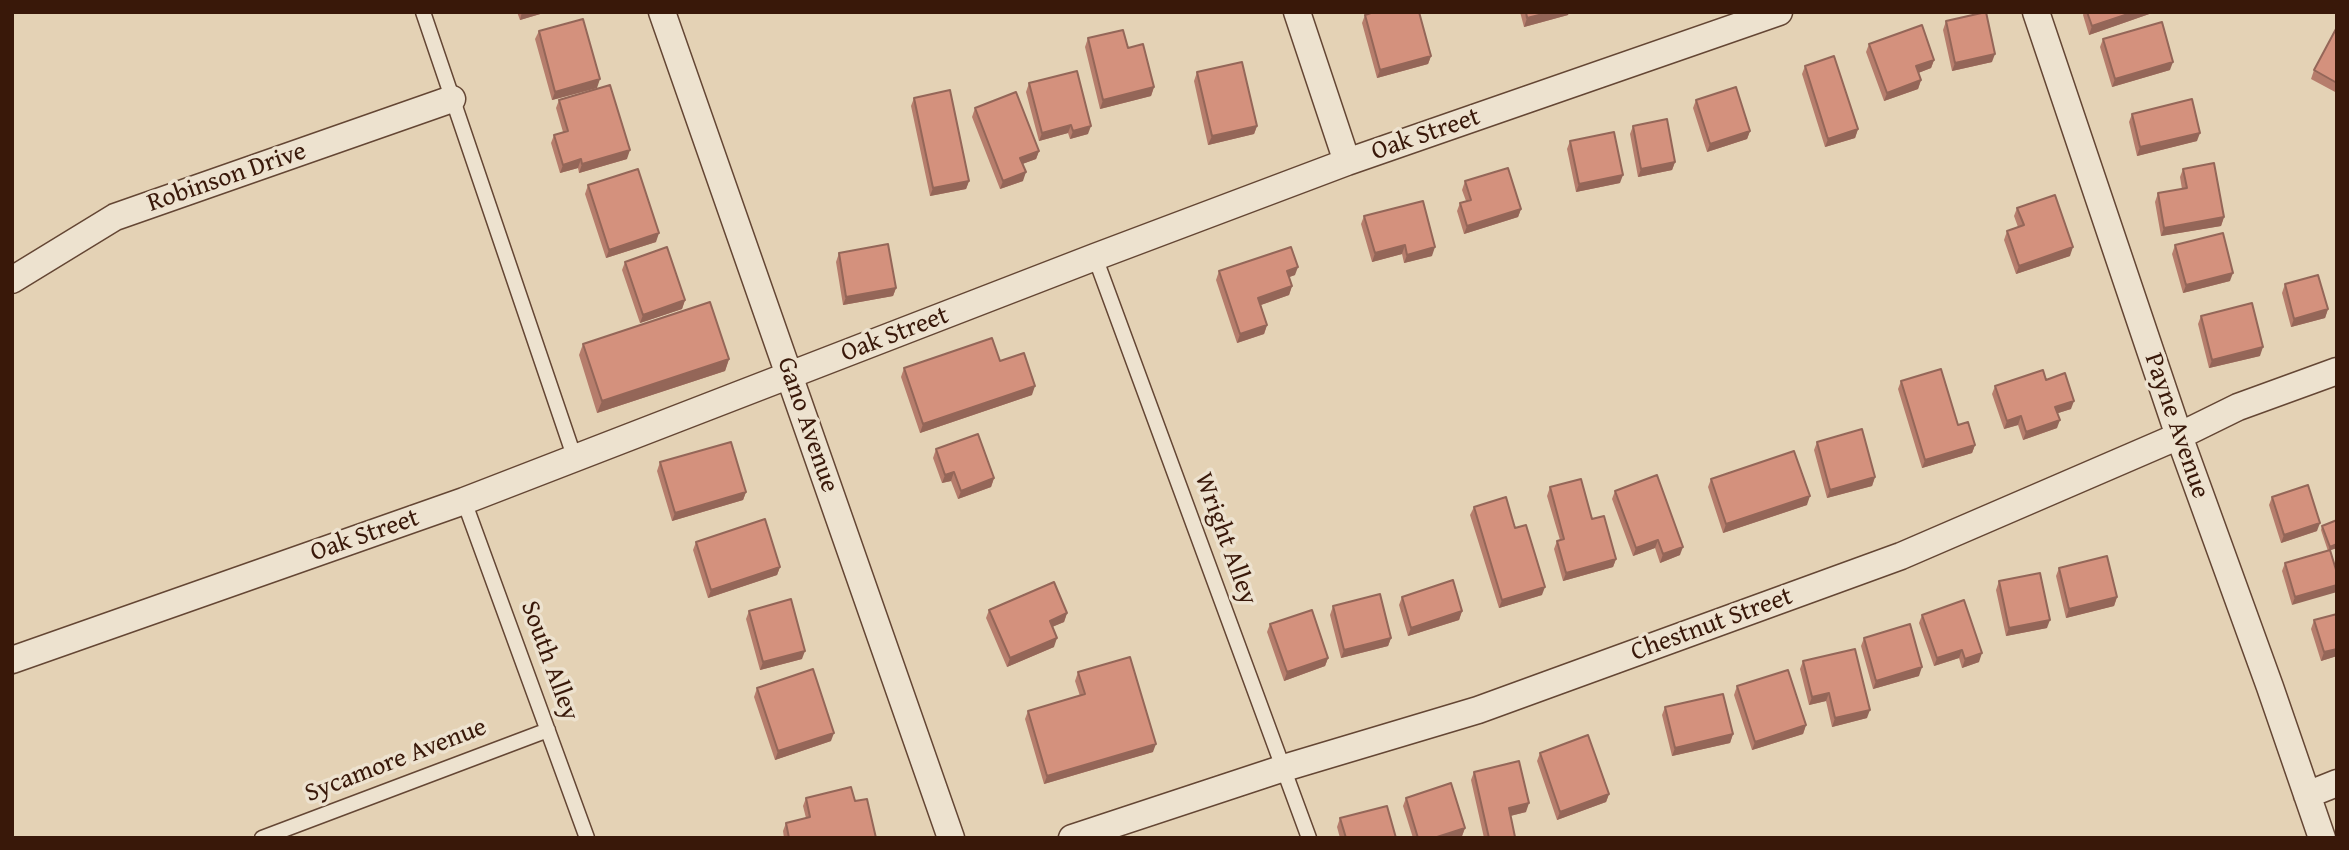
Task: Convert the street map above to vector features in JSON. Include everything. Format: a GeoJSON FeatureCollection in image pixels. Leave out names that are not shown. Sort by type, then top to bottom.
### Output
{"type":"FeatureCollection","features":[{"type":"Feature","properties":{"kind":"street","name":"Gano Avenue"},"geometry":{"type":"LineString","coordinates":[[662,12],[951,838]]}},
{"type":"Feature","properties":{"kind":"street"},"geometry":{"type":"LineString","coordinates":[[1297,12],[1347,162]]}},
{"type":"Feature","properties":{"kind":"street","name":"Oak Street"},"geometry":{"type":"LineString","coordinates":[[12,660],[464,501],[1347,162],[1779,12]]}},
{"type":"Feature","properties":{"kind":"street","name":"Payne Avenue"},"geometry":{"type":"LineString","coordinates":[[2036,12],[2179,436],[2322,838]]}},
{"type":"Feature","properties":{"kind":"street","name":"Robinson Drive"},"geometry":{"type":"LineString","coordinates":[[12,280],[115,217],[453,99]]}},
{"type":"Feature","properties":{"kind":"street","name":"Chestnut Street"},"geometry":{"type":"LineString","coordinates":[[1072,838],[1284,768],[1478,710],[1901,556],[2179,436],[2238,407],[2337,371]]}},
{"type":"Feature","properties":{"kind":"street"},"geometry":{"type":"LineString","coordinates":[[2307,795],[2337,783]]}},
{"type":"Feature","properties":{"kind":"lane"},"geometry":{"type":"LineString","coordinates":[[423,12],[575,458]]}},
{"type":"Feature","properties":{"kind":"lane","name":"Wright Alley"},"geometry":{"type":"LineString","coordinates":[[1095,257],[1309,838]]}},
{"type":"Feature","properties":{"kind":"lane","name":"South Alley"},"geometry":{"type":"LineString","coordinates":[[464,501],[587,838]]}},
{"type":"Feature","properties":{"kind":"lane","name":"Sycamore Avenue"},"geometry":{"type":"LineString","coordinates":[[262,838],[548,730]]}},
{"type":"Feature","properties":{"kind":"building"},"geometry":{"type":"Polygon","coordinates":[[[1374,12],[1419,12],[1431,56],[1380,70],[1365,15],[1374,12]]]}},
{"type":"Feature","properties":{"kind":"building"},"geometry":{"type":"Polygon","coordinates":[[[1526,12],[1551,12],[1527,18],[1526,12]]]}},
{"type":"Feature","properties":{"kind":"building"},"geometry":{"type":"Polygon","coordinates":[[[1986,12],[1995,54],[1955,63],[1946,21],[1986,12]]]}},
{"type":"Feature","properties":{"kind":"building"},"geometry":{"type":"Polygon","coordinates":[[[2087,12],[2134,12],[2092,26],[2087,12]]]}},
{"type":"Feature","properties":{"kind":"building"},"geometry":{"type":"Polygon","coordinates":[[[583,19],[600,79],[555,92],[539,31],[583,19]]]}},
{"type":"Feature","properties":{"kind":"building"},"geometry":{"type":"Polygon","coordinates":[[[2162,22],[2173,62],[2115,79],[2103,39],[2162,22]]]}},
{"type":"Feature","properties":{"kind":"building"},"geometry":{"type":"Polygon","coordinates":[[[1922,25],[1934,60],[1916,66],[1921,80],[1887,93],[1869,44],[1922,25]]]}},
{"type":"Feature","properties":{"kind":"building"},"geometry":{"type":"Polygon","coordinates":[[[2337,27],[2337,83],[2314,70],[2337,27]]]}},
{"type":"Feature","properties":{"kind":"building"},"geometry":{"type":"Polygon","coordinates":[[[1123,30],[1128,48],[1143,44],[1154,87],[1103,100],[1088,38],[1123,30]]]}},
{"type":"Feature","properties":{"kind":"building"},"geometry":{"type":"Polygon","coordinates":[[[1834,56],[1858,129],[1828,139],[1805,66],[1834,56]]]}},
{"type":"Feature","properties":{"kind":"building"},"geometry":{"type":"Polygon","coordinates":[[[1242,62],[1257,126],[1212,136],[1197,72],[1242,62]]]}},
{"type":"Feature","properties":{"kind":"building"},"geometry":{"type":"Polygon","coordinates":[[[1077,71],[1091,126],[1073,131],[1071,125],[1042,133],[1029,83],[1077,71]]]}},
{"type":"Feature","properties":{"kind":"building"},"geometry":{"type":"Polygon","coordinates":[[[610,85],[630,150],[582,164],[581,159],[563,165],[554,135],[568,131],[559,100],[610,85]]]}},
{"type":"Feature","properties":{"kind":"building"},"geometry":{"type":"Polygon","coordinates":[[[1736,87],[1750,131],[1710,144],[1696,100],[1736,87]]]}},
{"type":"Feature","properties":{"kind":"building"},"geometry":{"type":"Polygon","coordinates":[[[950,90],[969,181],[933,188],[914,98],[950,90]]]}},
{"type":"Feature","properties":{"kind":"building"},"geometry":{"type":"Polygon","coordinates":[[[1016,92],[1039,151],[1020,158],[1026,172],[1003,181],[975,108],[1016,92]]]}},
{"type":"Feature","properties":{"kind":"building"},"geometry":{"type":"Polygon","coordinates":[[[2192,99],[2200,133],[2140,147],[2132,114],[2192,99]]]}},
{"type":"Feature","properties":{"kind":"building"},"geometry":{"type":"Polygon","coordinates":[[[1667,119],[1675,162],[1641,169],[1633,126],[1667,119]]]}},
{"type":"Feature","properties":{"kind":"building"},"geometry":{"type":"Polygon","coordinates":[[[1614,132],[1623,175],[1579,184],[1570,141],[1614,132]]]}},
{"type":"Feature","properties":{"kind":"building"},"geometry":{"type":"Polygon","coordinates":[[[2214,163],[2224,217],[2164,228],[2158,193],[2187,188],[2183,169],[2214,163]]]}},
{"type":"Feature","properties":{"kind":"building"},"geometry":{"type":"Polygon","coordinates":[[[1508,168],[1521,209],[1467,226],[1460,203],[1471,200],[1465,181],[1508,168]]]}},
{"type":"Feature","properties":{"kind":"building"},"geometry":{"type":"Polygon","coordinates":[[[638,169],[659,233],[609,250],[588,185],[638,169]]]}},
{"type":"Feature","properties":{"kind":"building"},"geometry":{"type":"Polygon","coordinates":[[[2055,195],[2073,247],[2019,266],[2007,231],[2024,225],[2017,208],[2055,195]]]}},
{"type":"Feature","properties":{"kind":"building"},"geometry":{"type":"Polygon","coordinates":[[[1423,201],[1435,247],[1407,255],[1405,245],[1375,253],[1364,216],[1423,201]]]}},
{"type":"Feature","properties":{"kind":"building"},"geometry":{"type":"Polygon","coordinates":[[[2223,233],[2233,273],[2186,285],[2175,245],[2223,233]]]}},
{"type":"Feature","properties":{"kind":"building"},"geometry":{"type":"Polygon","coordinates":[[[888,244],[896,288],[846,297],[839,253],[888,244]]]}},
{"type":"Feature","properties":{"kind":"building"},"geometry":{"type":"Polygon","coordinates":[[[667,247],[685,300],[643,315],[625,262],[667,247]]]}},
{"type":"Feature","properties":{"kind":"building"},"geometry":{"type":"Polygon","coordinates":[[[1291,247],[1298,267],[1287,271],[1292,286],[1258,298],[1267,325],[1240,334],[1219,271],[1291,247]]]}},
{"type":"Feature","properties":{"kind":"building"},"geometry":{"type":"Polygon","coordinates":[[[2318,275],[2328,309],[2294,319],[2285,284],[2318,275]]]}},
{"type":"Feature","properties":{"kind":"building"},"geometry":{"type":"Polygon","coordinates":[[[710,302],[729,359],[602,401],[583,344],[710,302]]]}},
{"type":"Feature","properties":{"kind":"building"},"geometry":{"type":"Polygon","coordinates":[[[2252,303],[2263,347],[2212,360],[2201,316],[2252,303]]]}},
{"type":"Feature","properties":{"kind":"building"},"geometry":{"type":"Polygon","coordinates":[[[992,338],[1000,361],[1024,353],[1035,386],[923,424],[904,368],[992,338]]]}},
{"type":"Feature","properties":{"kind":"building"},"geometry":{"type":"Polygon","coordinates":[[[1941,369],[1958,425],[1968,422],[1975,445],[1925,460],[1901,381],[1941,369]]]}},
{"type":"Feature","properties":{"kind":"building"},"geometry":{"type":"Polygon","coordinates":[[[2043,370],[2046,380],[2065,373],[2074,401],[2055,407],[2060,420],[2026,432],[2021,416],[2007,421],[1995,386],[2043,370]]]}},
{"type":"Feature","properties":{"kind":"building"},"geometry":{"type":"Polygon","coordinates":[[[1862,429],[1875,477],[1830,490],[1817,442],[1862,429]]]}},
{"type":"Feature","properties":{"kind":"building"},"geometry":{"type":"Polygon","coordinates":[[[978,434],[994,478],[961,491],[954,472],[945,475],[936,449],[978,434]]]}},
{"type":"Feature","properties":{"kind":"building"},"geometry":{"type":"Polygon","coordinates":[[[731,442],[746,492],[675,513],[660,462],[731,442]]]}},
{"type":"Feature","properties":{"kind":"building"},"geometry":{"type":"Polygon","coordinates":[[[1794,451],[1810,496],[1726,524],[1711,479],[1794,451]]]}},
{"type":"Feature","properties":{"kind":"building"},"geometry":{"type":"Polygon","coordinates":[[[1657,475],[1683,547],[1663,554],[1658,540],[1636,548],[1615,491],[1657,475]]]}},
{"type":"Feature","properties":{"kind":"building"},"geometry":{"type":"Polygon","coordinates":[[[1581,479],[1592,519],[1604,516],[1616,559],[1566,573],[1557,541],[1564,539],[1550,487],[1581,479]]]}},
{"type":"Feature","properties":{"kind":"building"},"geometry":{"type":"Polygon","coordinates":[[[2308,485],[2320,523],[2284,535],[2272,497],[2308,485]]]}},
{"type":"Feature","properties":{"kind":"building"},"geometry":{"type":"Polygon","coordinates":[[[1506,497],[1515,528],[1526,525],[1545,587],[1502,600],[1474,507],[1506,497]]]}},
{"type":"Feature","properties":{"kind":"building"},"geometry":{"type":"Polygon","coordinates":[[[765,519],[780,567],[711,590],[696,542],[765,519]]]}},
{"type":"Feature","properties":{"kind":"building"},"geometry":{"type":"Polygon","coordinates":[[[2337,520],[2337,544],[2330,547],[2322,526],[2337,520]]]}},
{"type":"Feature","properties":{"kind":"building"},"geometry":{"type":"Polygon","coordinates":[[[2330,550],[2337,573],[2337,585],[2295,597],[2285,563],[2330,550]]]}},
{"type":"Feature","properties":{"kind":"building"},"geometry":{"type":"Polygon","coordinates":[[[2107,556],[2117,597],[2069,609],[2059,568],[2107,556]]]}},
{"type":"Feature","properties":{"kind":"building"},"geometry":{"type":"Polygon","coordinates":[[[2040,573],[2050,620],[2009,628],[1999,581],[2040,573]]]}},
{"type":"Feature","properties":{"kind":"building"},"geometry":{"type":"Polygon","coordinates":[[[1453,580],[1462,611],[1411,628],[1402,597],[1453,580]]]}},
{"type":"Feature","properties":{"kind":"building"},"geometry":{"type":"Polygon","coordinates":[[[1054,582],[1067,613],[1050,621],[1057,638],[1010,658],[989,610],[1054,582]]]}},
{"type":"Feature","properties":{"kind":"building"},"geometry":{"type":"Polygon","coordinates":[[[1380,594],[1391,638],[1344,650],[1333,606],[1380,594]]]}},
{"type":"Feature","properties":{"kind":"building"},"geometry":{"type":"Polygon","coordinates":[[[791,599],[805,651],[763,662],[749,611],[791,599]]]}},
{"type":"Feature","properties":{"kind":"building"},"geometry":{"type":"Polygon","coordinates":[[[1964,600],[1982,653],[1965,659],[1962,650],[1937,658],[1922,615],[1964,600]]]}},
{"type":"Feature","properties":{"kind":"building"},"geometry":{"type":"Polygon","coordinates":[[[1312,610],[1328,658],[1287,672],[1270,624],[1312,610]]]}},
{"type":"Feature","properties":{"kind":"building"},"geometry":{"type":"Polygon","coordinates":[[[2337,614],[2337,649],[2324,652],[2314,620],[2337,614]]]}},
{"type":"Feature","properties":{"kind":"building"},"geometry":{"type":"Polygon","coordinates":[[[1910,624],[1922,667],[1876,681],[1864,638],[1910,624]]]}},
{"type":"Feature","properties":{"kind":"building"},"geometry":{"type":"Polygon","coordinates":[[[1855,649],[1870,710],[1835,718],[1829,693],[1812,697],[1803,661],[1855,649]]]}},
{"type":"Feature","properties":{"kind":"building"},"geometry":{"type":"Polygon","coordinates":[[[1130,657],[1156,744],[1047,776],[1028,711],[1085,694],[1078,672],[1130,657]]]}},
{"type":"Feature","properties":{"kind":"building"},"geometry":{"type":"Polygon","coordinates":[[[813,669],[834,733],[778,751],[757,688],[813,669]]]}},
{"type":"Feature","properties":{"kind":"building"},"geometry":{"type":"Polygon","coordinates":[[[1788,670],[1806,725],[1755,742],[1737,686],[1788,670]]]}},
{"type":"Feature","properties":{"kind":"building"},"geometry":{"type":"Polygon","coordinates":[[[1723,694],[1733,734],[1675,748],[1665,707],[1723,694]]]}},
{"type":"Feature","properties":{"kind":"building"},"geometry":{"type":"Polygon","coordinates":[[[1588,735],[1609,794],[1560,812],[1540,753],[1588,735]]]}},
{"type":"Feature","properties":{"kind":"building"},"geometry":{"type":"Polygon","coordinates":[[[1519,761],[1529,803],[1509,808],[1515,837],[1489,838],[1474,772],[1519,761]]]}},
{"type":"Feature","properties":{"kind":"building"},"geometry":{"type":"Polygon","coordinates":[[[1451,783],[1465,828],[1434,838],[1418,838],[1406,798],[1451,783]]]}},
{"type":"Feature","properties":{"kind":"building"},"geometry":{"type":"Polygon","coordinates":[[[851,787],[855,801],[867,799],[876,838],[789,838],[786,823],[810,817],[806,798],[851,787]]]}},
{"type":"Feature","properties":{"kind":"building"},"geometry":{"type":"Polygon","coordinates":[[[1387,806],[1396,838],[1346,838],[1340,818],[1387,806]]]}}]}
